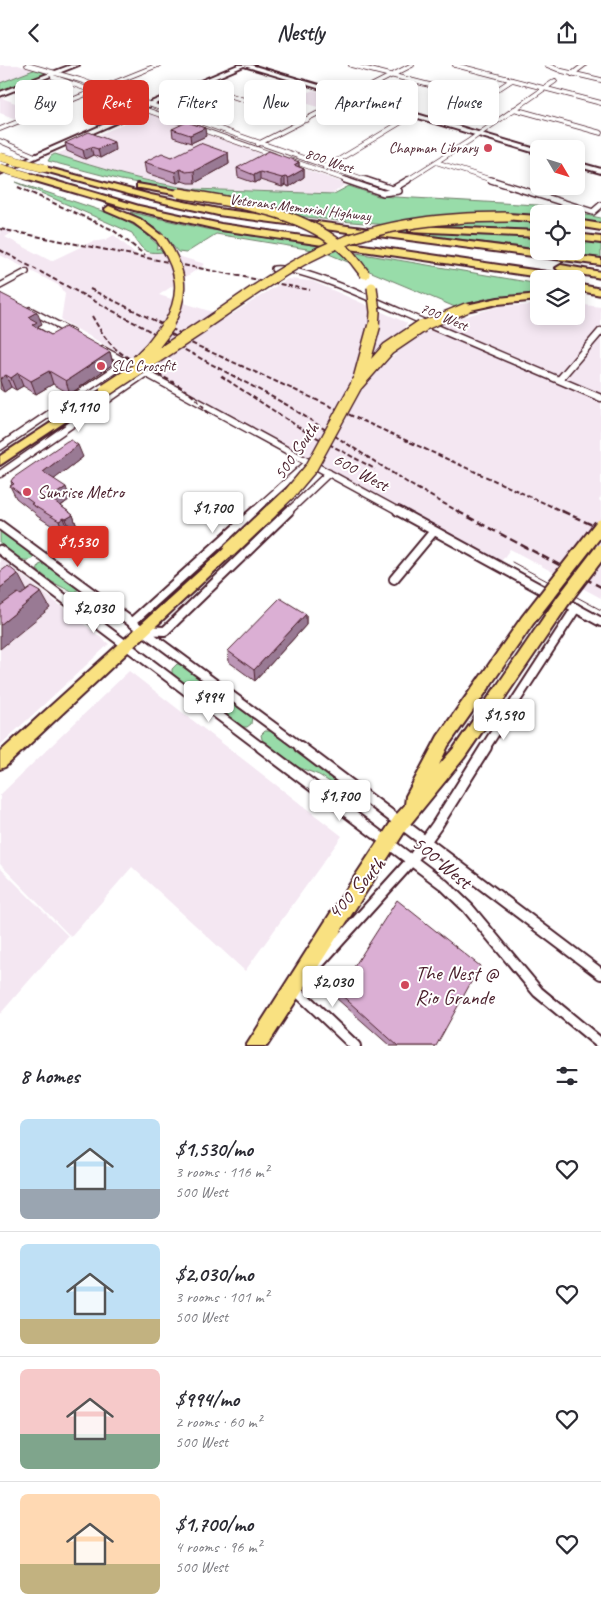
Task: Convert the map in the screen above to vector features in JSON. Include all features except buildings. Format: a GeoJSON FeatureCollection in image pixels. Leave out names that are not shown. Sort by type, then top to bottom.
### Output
{"type":"FeatureCollection","features":[{"type":"Feature","properties":{"kind":"highway","name":"Veterans Memorial Highway"},"geometry":{"type":"LineString","coordinates":[[0,157],[184,205],[286,221],[601,262]]}},
{"type":"Feature","properties":{"kind":"highway","name":"Veterans Memorial Highway"},"geometry":{"type":"LineString","coordinates":[[0,168],[161,215],[257,233],[530,272]]}},
{"type":"Feature","properties":{"kind":"highway"},"geometry":{"type":"LineString","coordinates":[[71,175],[238,203],[280,213],[318,230],[351,255],[365,273],[372,287],[376,308],[373,336],[357,384]]}},
{"type":"Feature","properties":{"kind":"highway"},"geometry":{"type":"LineString","coordinates":[[28,176],[126,215],[161,239],[170,252],[179,277],[180,295],[178,305],[166,330],[152,347],[106,390]]}},
{"type":"Feature","properties":{"kind":"highway"},"geometry":{"type":"LineString","coordinates":[[106,390],[281,273],[323,250],[353,237],[406,224],[446,219],[508,217],[530,218]]}},
{"type":"Feature","properties":{"kind":"highway"},"geometry":{"type":"LineString","coordinates":[[286,221],[449,249],[601,270]]}},
{"type":"Feature","properties":{"kind":"highway"},"geometry":{"type":"LineString","coordinates":[[585,224],[601,227]]}},
{"type":"Feature","properties":{"kind":"highway"},"geometry":{"type":"LineString","coordinates":[[318,225],[530,234]]}},
{"type":"Feature","properties":{"kind":"highway"},"geometry":{"type":"LineString","coordinates":[[257,233],[445,252],[601,275]]}},
{"type":"Feature","properties":{"kind":"highway"},"geometry":{"type":"LineString","coordinates":[[585,238],[601,240]]}},
{"type":"Feature","properties":{"kind":"highway"},"geometry":{"type":"LineString","coordinates":[[326,242],[530,279]]}},
{"type":"Feature","properties":{"kind":"highway","name":"Veterans Memorial Highway"},"geometry":{"type":"LineString","coordinates":[[585,281],[601,284]]}},
{"type":"Feature","properties":{"kind":"highway"},"geometry":{"type":"LineString","coordinates":[[585,289],[601,292]]}},
{"type":"Feature","properties":{"kind":"highway"},"geometry":{"type":"LineString","coordinates":[[357,384],[387,349],[420,326],[466,308],[498,301],[530,298]]}},
{"type":"Feature","properties":{"kind":"highway"},"geometry":{"type":"LineString","coordinates":[[585,298],[601,299]]}},
{"type":"Feature","properties":{"kind":"main road"},"geometry":{"type":"LineString","coordinates":[[0,94],[76,65]]}},
{"type":"Feature","properties":{"kind":"main road"},"geometry":{"type":"LineString","coordinates":[[244,65],[316,86]]}},
{"type":"Feature","properties":{"kind":"main road"},"geometry":{"type":"LineString","coordinates":[[418,116],[530,150]]}},
{"type":"Feature","properties":{"kind":"main road"},"geometry":{"type":"LineString","coordinates":[[0,172],[107,125]]}},
{"type":"Feature","properties":{"kind":"main road"},"geometry":{"type":"LineString","coordinates":[[585,167],[601,171]]}},
{"type":"Feature","properties":{"kind":"main road","name":"500 South"},"geometry":{"type":"LineString","coordinates":[[0,763],[126,645],[137,626],[230,550],[290,493],[311,468],[357,384]]}},
{"type":"Feature","properties":{"kind":"main road"},"geometry":{"type":"LineString","coordinates":[[0,461],[106,390]]}},
{"type":"Feature","properties":{"kind":"main road","name":"400 South"},"geometry":{"type":"LineString","coordinates":[[256,1046],[401,822],[443,741],[527,621],[601,527]]}},
{"type":"Feature","properties":{"kind":"main road","name":"400 South"},"geometry":{"type":"LineString","coordinates":[[401,822],[460,753],[562,602],[601,551]]}},
{"type":"Feature","properties":{"kind":"street","name":"800 West"},"geometry":{"type":"LineString","coordinates":[[27,65],[52,74],[61,74],[83,82]]}},
{"type":"Feature","properties":{"kind":"street"},"geometry":{"type":"LineString","coordinates":[[121,80],[158,65]]}},
{"type":"Feature","properties":{"kind":"street"},"geometry":{"type":"LineString","coordinates":[[209,80],[244,65]]}},
{"type":"Feature","properties":{"kind":"street"},"geometry":{"type":"LineString","coordinates":[[351,65],[428,85]]}},
{"type":"Feature","properties":{"kind":"street"},"geometry":{"type":"LineString","coordinates":[[384,80],[412,65]]}},
{"type":"Feature","properties":{"kind":"street"},"geometry":{"type":"LineString","coordinates":[[455,65],[601,103]]}},
{"type":"Feature","properties":{"kind":"street"},"geometry":{"type":"LineString","coordinates":[[547,65],[572,74],[601,80]]}},
{"type":"Feature","properties":{"kind":"street"},"geometry":{"type":"LineString","coordinates":[[566,72],[577,65]]}},
{"type":"Feature","properties":{"kind":"street"},"geometry":{"type":"LineString","coordinates":[[572,74],[584,65]]}},
{"type":"Feature","properties":{"kind":"street","name":"800 West"},"geometry":{"type":"LineString","coordinates":[[52,74],[52,77],[83,88]]}},
{"type":"Feature","properties":{"kind":"street"},"geometry":{"type":"LineString","coordinates":[[499,88],[512,80]]}},
{"type":"Feature","properties":{"kind":"street"},"geometry":{"type":"LineString","coordinates":[[438,163],[555,81]]}},
{"type":"Feature","properties":{"kind":"street"},"geometry":{"type":"LineString","coordinates":[[0,129],[83,95]]}},
{"type":"Feature","properties":{"kind":"street"},"geometry":{"type":"LineString","coordinates":[[234,97],[308,120]]}},
{"type":"Feature","properties":{"kind":"street","name":"800 West"},"geometry":{"type":"LineString","coordinates":[[149,108],[266,145],[392,189],[398,188],[438,163]]}},
{"type":"Feature","properties":{"kind":"street","name":"800 West"},"geometry":{"type":"LineString","coordinates":[[149,108],[259,150],[382,193],[392,193],[402,189],[438,163]]}},
{"type":"Feature","properties":{"kind":"street"},"geometry":{"type":"LineString","coordinates":[[514,109],[601,133]]}},
{"type":"Feature","properties":{"kind":"street"},"geometry":{"type":"LineString","coordinates":[[252,147],[316,116]]}},
{"type":"Feature","properties":{"kind":"street"},"geometry":{"type":"LineString","coordinates":[[321,171],[397,125]]}},
{"type":"Feature","properties":{"kind":"street"},"geometry":{"type":"LineString","coordinates":[[259,150],[285,132]]}},
{"type":"Feature","properties":{"kind":"street"},"geometry":{"type":"LineString","coordinates":[[0,141],[35,156]]}},
{"type":"Feature","properties":{"kind":"street"},"geometry":{"type":"LineString","coordinates":[[438,163],[593,212],[601,205]]}},
{"type":"Feature","properties":{"kind":"street","name":"700 West"},"geometry":{"type":"LineString","coordinates":[[274,269],[281,268],[320,278],[601,398]]}},
{"type":"Feature","properties":{"kind":"street"},"geometry":{"type":"LineString","coordinates":[[0,286],[26,272]]}},
{"type":"Feature","properties":{"kind":"street"},"geometry":{"type":"LineString","coordinates":[[22,306],[76,336]]}},
{"type":"Feature","properties":{"kind":"street"},"geometry":{"type":"LineString","coordinates":[[559,380],[601,331]]}},
{"type":"Feature","properties":{"kind":"street","name":"600 West"},"geometry":{"type":"LineString","coordinates":[[93,345],[601,622]]}},
{"type":"Feature","properties":{"kind":"street"},"geometry":{"type":"LineString","coordinates":[[0,447],[126,362]]}},
{"type":"Feature","properties":{"kind":"street"},"geometry":{"type":"LineString","coordinates":[[0,474],[146,373]]}},
{"type":"Feature","properties":{"kind":"street","name":"500 South"},"geometry":{"type":"LineString","coordinates":[[137,626],[309,462]]}},
{"type":"Feature","properties":{"kind":"street","name":"500 South"},"geometry":{"type":"LineString","coordinates":[[137,626],[165,631],[329,473]]}},
{"type":"Feature","properties":{"kind":"street","name":"500 West"},"geometry":{"type":"LineString","coordinates":[[0,525],[401,822],[601,974]]}},
{"type":"Feature","properties":{"kind":"street"},"geometry":{"type":"LineString","coordinates":[[394,579],[434,531]]}},
{"type":"Feature","properties":{"kind":"street","name":"500 West"},"geometry":{"type":"LineString","coordinates":[[0,550],[412,860],[458,897],[532,986],[561,1013],[601,1044]]}},
{"type":"Feature","properties":{"kind":"street","name":"400 South"},"geometry":{"type":"LineString","coordinates":[[294,990],[412,860],[576,608]]}},
{"type":"Feature","properties":{"kind":"street"},"geometry":{"type":"LineString","coordinates":[[294,990],[355,1046]]}},
{"type":"Feature","properties":{"kind":"shaded area"},"geometry":{"type":"Polygon","coordinates":[[[0,65],[18,65],[33,70],[0,83],[0,65]]]}},
{"type":"Feature","properties":{"kind":"shaded area"},"geometry":{"type":"Polygon","coordinates":[[[313,90],[316,91],[316,106],[306,103],[306,93],[313,90]]]}},
{"type":"Feature","properties":{"kind":"shaded area"},"geometry":{"type":"Polygon","coordinates":[[[0,98],[15,103],[15,119],[0,113],[0,98]]]}},
{"type":"Feature","properties":{"kind":"shaded area"},"geometry":{"type":"Polygon","coordinates":[[[149,114],[159,117],[159,125],[181,125],[346,184],[332,194],[172,187],[108,172],[55,155],[121,125],[149,125],[149,114]]]}},
{"type":"Feature","properties":{"kind":"shaded area"},"geometry":{"type":"Polygon","coordinates":[[[0,228],[15,231],[5,237],[51,261],[91,242],[105,240],[114,235],[137,255],[164,252],[205,264],[159,295],[228,317],[287,279],[312,281],[407,323],[381,368],[401,349],[439,324],[500,306],[530,305],[530,325],[585,325],[585,305],[601,307],[601,497],[599,500],[601,502],[601,598],[510,549],[500,563],[244,424],[61,320],[65,294],[58,285],[0,255],[0,228]]]}},
{"type":"Feature","properties":{"kind":"shaded area"},"geometry":{"type":"Polygon","coordinates":[[[0,558],[109,644],[0,745],[0,558]]]}},
{"type":"Feature","properties":{"kind":"shaded area"},"geometry":{"type":"Polygon","coordinates":[[[129,671],[342,836],[245,971],[132,867],[71,937],[0,864],[0,795],[129,671]]]}},
{"type":"Feature","properties":{"kind":"shaded area"},"geometry":{"type":"Polygon","coordinates":[[[0,868],[68,936],[0,1014],[0,868]]]}},
{"type":"Feature","properties":{"kind":"green space"},"geometry":{"type":"Polygon","coordinates":[[[36,69],[46,74],[30,80],[15,80],[15,85],[0,91],[0,83],[36,69]]]}},
{"type":"Feature","properties":{"kind":"green space"},"geometry":{"type":"Polygon","coordinates":[[[55,154],[124,175],[194,189],[334,194],[349,186],[378,196],[537,205],[530,205],[530,216],[503,214],[388,225],[340,221],[290,215],[242,201],[121,180],[48,161],[55,154]]]}},
{"type":"Feature","properties":{"kind":"green space"},"geometry":{"type":"Polygon","coordinates":[[[16,182],[117,216],[140,229],[158,245],[156,249],[161,248],[164,252],[144,250],[132,233],[16,182]]]}},
{"type":"Feature","properties":{"kind":"green space"},"geometry":{"type":"Polygon","coordinates":[[[130,212],[206,229],[321,246],[313,250],[216,234],[186,253],[178,252],[161,232],[130,212]]]}},
{"type":"Feature","properties":{"kind":"green space"},"geometry":{"type":"Polygon","coordinates":[[[585,215],[601,218],[601,225],[585,222],[585,215]]]}},
{"type":"Feature","properties":{"kind":"green space"},"geometry":{"type":"Polygon","coordinates":[[[473,220],[530,221],[530,231],[411,226],[473,220]]]}},
{"type":"Feature","properties":{"kind":"green space"},"geometry":{"type":"Polygon","coordinates":[[[403,230],[530,236],[530,248],[402,232],[403,230]]]}},
{"type":"Feature","properties":{"kind":"green space"},"geometry":{"type":"Polygon","coordinates":[[[585,240],[601,242],[601,258],[585,256],[585,240]]]}},
{"type":"Feature","properties":{"kind":"green space"},"geometry":{"type":"Polygon","coordinates":[[[333,249],[530,282],[530,294],[488,298],[455,307],[324,252],[333,249]]]}},
{"type":"Feature","properties":{"kind":"green space"},"geometry":{"type":"Polygon","coordinates":[[[0,529],[34,554],[33,558],[29,560],[20,559],[0,544],[0,529]]]}},
{"type":"Feature","properties":{"kind":"green space"},"geometry":{"type":"Polygon","coordinates":[[[45,563],[80,588],[74,593],[52,582],[37,570],[39,565],[45,563]]]}},
{"type":"Feature","properties":{"kind":"green space"},"geometry":{"type":"Polygon","coordinates":[[[177,664],[182,664],[252,716],[251,724],[247,727],[242,727],[172,674],[172,669],[177,664]]]}},
{"type":"Feature","properties":{"kind":"green space"},"geometry":{"type":"Polygon","coordinates":[[[265,731],[272,731],[343,786],[339,788],[319,775],[295,766],[263,743],[261,735],[265,731]]]}},
{"type":"Feature","properties":{"kind":"tram line"},"geometry":{"type":"LineString","coordinates":[[512,562],[601,610]]}},
{"type":"Feature","properties":{"kind":"railway"},"geometry":{"type":"LineString","coordinates":[[18,187],[113,230],[145,255]]}},
{"type":"Feature","properties":{"kind":"railway"},"geometry":{"type":"LineString","coordinates":[[0,229],[310,290]]}},
{"type":"Feature","properties":{"kind":"railway"},"geometry":{"type":"LineString","coordinates":[[0,250],[287,405],[411,485],[459,512]]}},
{"type":"Feature","properties":{"kind":"railway"},"geometry":{"type":"LineString","coordinates":[[90,289],[180,333]]}},
{"type":"Feature","properties":{"kind":"railway"},"geometry":{"type":"LineString","coordinates":[[92,316],[100,330],[117,350],[178,385],[190,394],[210,416]]}},
{"type":"Feature","properties":{"kind":"railway"},"geometry":{"type":"LineString","coordinates":[[171,334],[564,512]]}},
{"type":"Feature","properties":{"kind":"railway"},"geometry":{"type":"LineString","coordinates":[[221,376],[303,430],[375,469]]}},
{"type":"Feature","properties":{"kind":"railway"},"geometry":{"type":"LineString","coordinates":[[457,511],[601,587]]}},
{"type":"Feature","properties":{"kind":"railway"},"geometry":{"type":"LineString","coordinates":[[562,511],[601,529]]}},
{"type":"Feature","properties":{"kind":"place","name":"Chapman Library"},"geometry":{"type":"Point","coordinates":[488,148]}},
{"type":"Feature","properties":{"kind":"place","name":"SLC Crossfit"},"geometry":{"type":"Point","coordinates":[101,366]}},
{"type":"Feature","properties":{"kind":"place","name":"Sunrise Metro"},"geometry":{"type":"Point","coordinates":[27,492]}},
{"type":"Feature","properties":{"kind":"place","name":"The Nest @ Rio Grande"},"geometry":{"type":"Point","coordinates":[405,985]}}]}
